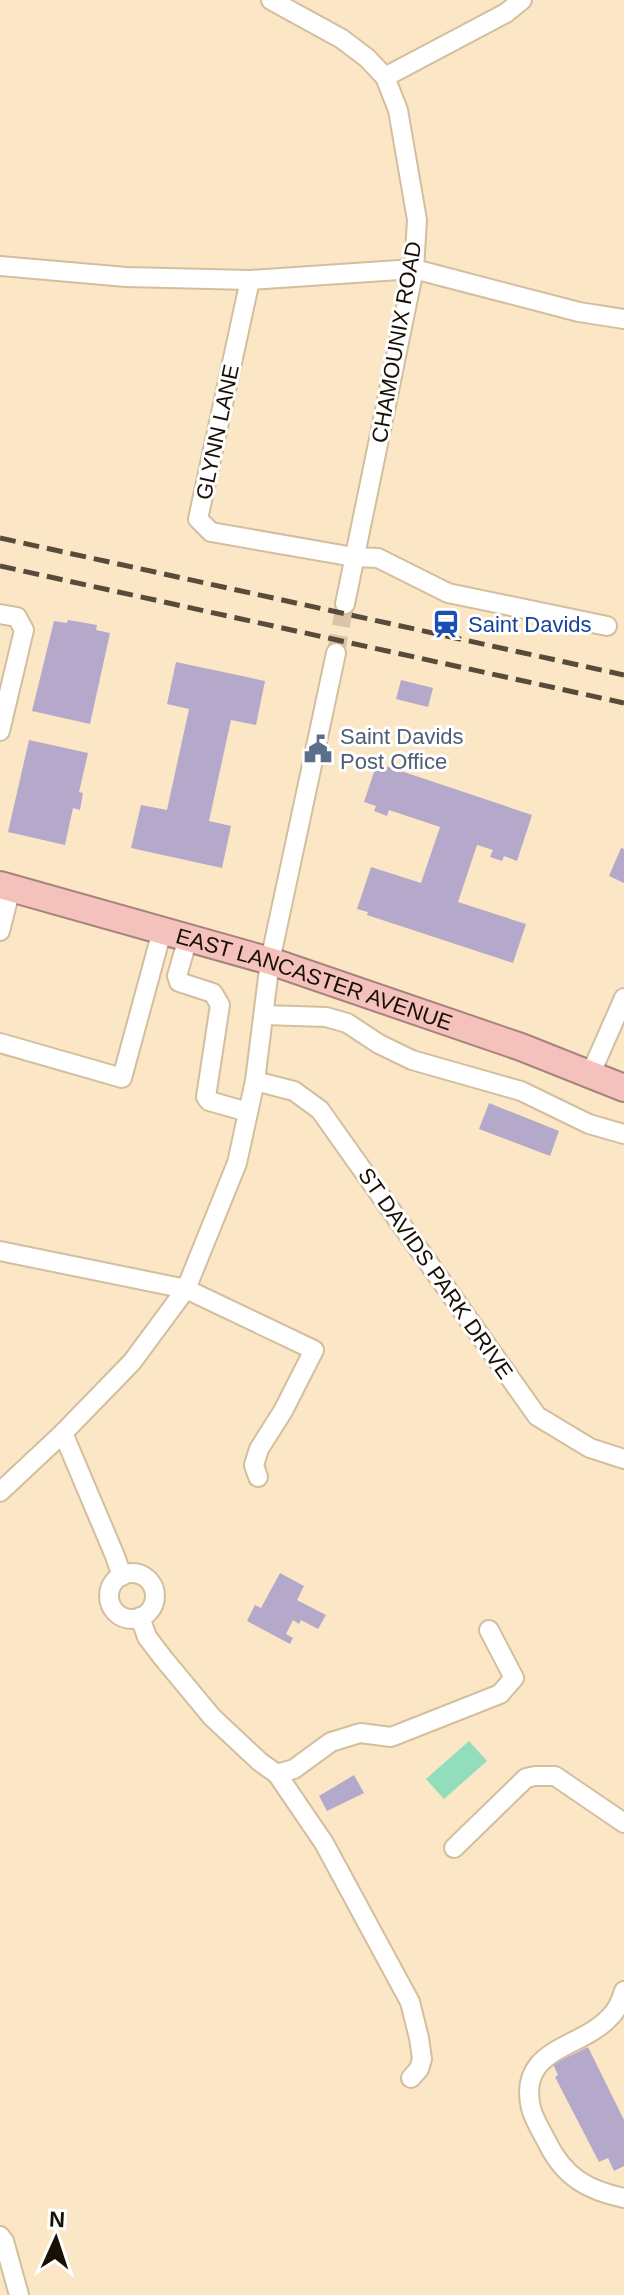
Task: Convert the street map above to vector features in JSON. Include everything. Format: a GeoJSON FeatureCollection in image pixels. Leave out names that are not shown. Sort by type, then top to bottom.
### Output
{"type":"FeatureCollection","features":[{"type":"Feature","properties":{"kind":"highway","name":"EAST LANCASTER AVENUE"},"geometry":{"type":"LineString","coordinates":[[6,886],[270,961],[521,1047],[624,1088]]}},
{"type":"Feature","properties":{"kind":"street","name":"CHAMOUNIX ROAD"},"geometry":{"type":"LineString","coordinates":[[271,0],[342,39],[385,77],[398,110],[417,220],[414,269],[345,604]]}},
{"type":"Feature","properties":{"kind":"street"},"geometry":{"type":"LineString","coordinates":[[385,77],[506,13],[522,0]]}},
{"type":"Feature","properties":{"kind":"street"},"geometry":{"type":"LineString","coordinates":[[0,266],[126,277],[250,280],[414,269],[579,312],[624,319]]}},
{"type":"Feature","properties":{"kind":"street","name":"GLYNN LANE"},"geometry":{"type":"LineString","coordinates":[[250,280],[198,519],[211,532],[354,557]]}},
{"type":"Feature","properties":{"kind":"street"},"geometry":{"type":"LineString","coordinates":[[354,557],[378,558],[448,593],[607,626]]}},
{"type":"Feature","properties":{"kind":"street"},"geometry":{"type":"LineString","coordinates":[[0,614],[17,617],[24,630],[0,731]]}},
{"type":"Feature","properties":{"kind":"street"},"geometry":{"type":"LineString","coordinates":[[0,1492],[132,1362],[186,1289],[237,1163],[255,1081],[270,961],[336,653]]}},
{"type":"Feature","properties":{"kind":"street"},"geometry":{"type":"LineString","coordinates":[[0,931],[6,886]]}},
{"type":"Feature","properties":{"kind":"street"},"geometry":{"type":"LineString","coordinates":[[0,1043],[122,1078],[162,931]]}},
{"type":"Feature","properties":{"kind":"street"},"geometry":{"type":"LineString","coordinates":[[188,938],[177,976],[179,982],[213,993],[220,1005],[206,1097],[209,1101],[248,1112]]}},
{"type":"Feature","properties":{"kind":"street"},"geometry":{"type":"LineString","coordinates":[[590,1075],[624,998]]}},
{"type":"Feature","properties":{"kind":"street"},"geometry":{"type":"LineString","coordinates":[[264,1015],[326,1017],[347,1023],[379,1044],[412,1060],[521,1091],[589,1124],[624,1134]]}},
{"type":"Feature","properties":{"kind":"street","name":"ST DAVIDS PARK DRIVE"},"geometry":{"type":"LineString","coordinates":[[255,1081],[294,1091],[320,1110],[537,1416],[590,1448],[624,1459]]}},
{"type":"Feature","properties":{"kind":"street"},"geometry":{"type":"LineString","coordinates":[[0,1251],[186,1289],[314,1350],[283,1411],[259,1449],[254,1465],[258,1477]]}},
{"type":"Feature","properties":{"kind":"street"},"geometry":{"type":"LineString","coordinates":[[63,1433],[122,1576]]}},
{"type":"Feature","properties":{"kind":"street"},"geometry":{"type":"LineString","coordinates":[[122,1576],[143,1576],[152,1586],[152,1605],[140,1617],[123,1617],[115,1611],[110,1601],[110,1589],[122,1576]]}},
{"type":"Feature","properties":{"kind":"street"},"geometry":{"type":"LineString","coordinates":[[140,1617],[147,1637],[212,1717],[277,1774],[324,1843],[410,2002],[422,2059],[419,2069],[411,2078]]}},
{"type":"Feature","properties":{"kind":"street"},"geometry":{"type":"LineString","coordinates":[[277,1774],[294,1769],[331,1742],[360,1733],[391,1737],[500,1694],[514,1678],[489,1630]]}},
{"type":"Feature","properties":{"kind":"street"},"geometry":{"type":"LineString","coordinates":[[454,1848],[526,1778],[535,1776],[555,1776],[624,1823]]}},
{"type":"Feature","properties":{"kind":"street"},"geometry":{"type":"LineString","coordinates":[[624,1991],[616,2010],[604,2024],[541,2062],[533,2075],[530,2097],[532,2112],[562,2167],[596,2191],[624,2198]]}},
{"type":"Feature","properties":{"kind":"street"},"geometry":{"type":"LineString","coordinates":[[0,2236],[19,2295]]}},
{"type":"Feature","properties":{"kind":"green space"},"geometry":{"type":"Polygon","coordinates":[[[469,1741],[487,1761],[444,1799],[426,1779],[469,1741]]]}},
{"type":"Feature","properties":{"kind":"building"},"geometry":{"type":"Polygon","coordinates":[[[68,620],[97,625],[96,630],[110,633],[90,724],[32,711],[54,621],[67,623],[68,620]]]}},
{"type":"Feature","properties":{"kind":"building"},"geometry":{"type":"Polygon","coordinates":[[[176,662],[265,681],[256,725],[231,720],[209,821],[231,826],[222,868],[131,848],[141,805],[167,810],[189,709],[167,704],[176,662]]]}},
{"type":"Feature","properties":{"kind":"building"},"geometry":{"type":"Polygon","coordinates":[[[401,680],[433,688],[428,707],[396,699],[401,680]]]}},
{"type":"Feature","properties":{"kind":"building"},"geometry":{"type":"Polygon","coordinates":[[[29,740],[88,753],[79,792],[83,793],[80,810],[73,808],[65,845],[8,832],[29,740]]]}},
{"type":"Feature","properties":{"kind":"building"},"geometry":{"type":"Polygon","coordinates":[[[377,763],[532,815],[517,861],[504,856],[502,861],[490,857],[493,850],[477,845],[458,902],[526,924],[513,963],[357,909],[371,867],[421,883],[440,827],[389,810],[387,816],[374,811],[376,806],[364,802],[377,763]]]}},
{"type":"Feature","properties":{"kind":"building"},"geometry":{"type":"Polygon","coordinates":[[[621,848],[624,849],[624,883],[609,876],[621,848]]]}},
{"type":"Feature","properties":{"kind":"building"},"geometry":{"type":"Polygon","coordinates":[[[489,1103],[559,1131],[550,1156],[479,1129],[489,1103]]]}},
{"type":"Feature","properties":{"kind":"building"},"geometry":{"type":"Polygon","coordinates":[[[280,1573],[304,1586],[297,1600],[326,1615],[318,1629],[301,1620],[299,1624],[293,1620],[286,1634],[293,1638],[290,1644],[247,1621],[255,1605],[261,1608],[280,1573]]]}},
{"type":"Feature","properties":{"kind":"building"},"geometry":{"type":"Polygon","coordinates":[[[354,1775],[364,1793],[327,1811],[319,1796],[354,1775]]]}},
{"type":"Feature","properties":{"kind":"building"},"geometry":{"type":"Polygon","coordinates":[[[588,2047],[624,2120],[624,2166],[614,2171],[608,2158],[599,2162],[555,2077],[558,2075],[553,2064],[588,2047]]]}},
{"type":"Feature","properties":{"kind":"tunnel"},"geometry":{"type":"LineString","coordinates":[[336,653],[345,604]]}},
{"type":"Feature","properties":{"kind":"railway"},"geometry":{"type":"LineString","coordinates":[[0,538],[624,675]]}},
{"type":"Feature","properties":{"kind":"railway"},"geometry":{"type":"LineString","coordinates":[[0,566],[624,703]]}},
{"type":"Feature","properties":{"kind":"place","name":"Saint Davids"},"geometry":{"type":"Point","coordinates":[446,624]}},
{"type":"Feature","properties":{"kind":"place","name":"Saint Davids Post Office"},"geometry":{"type":"Point","coordinates":[318,749]}}]}
